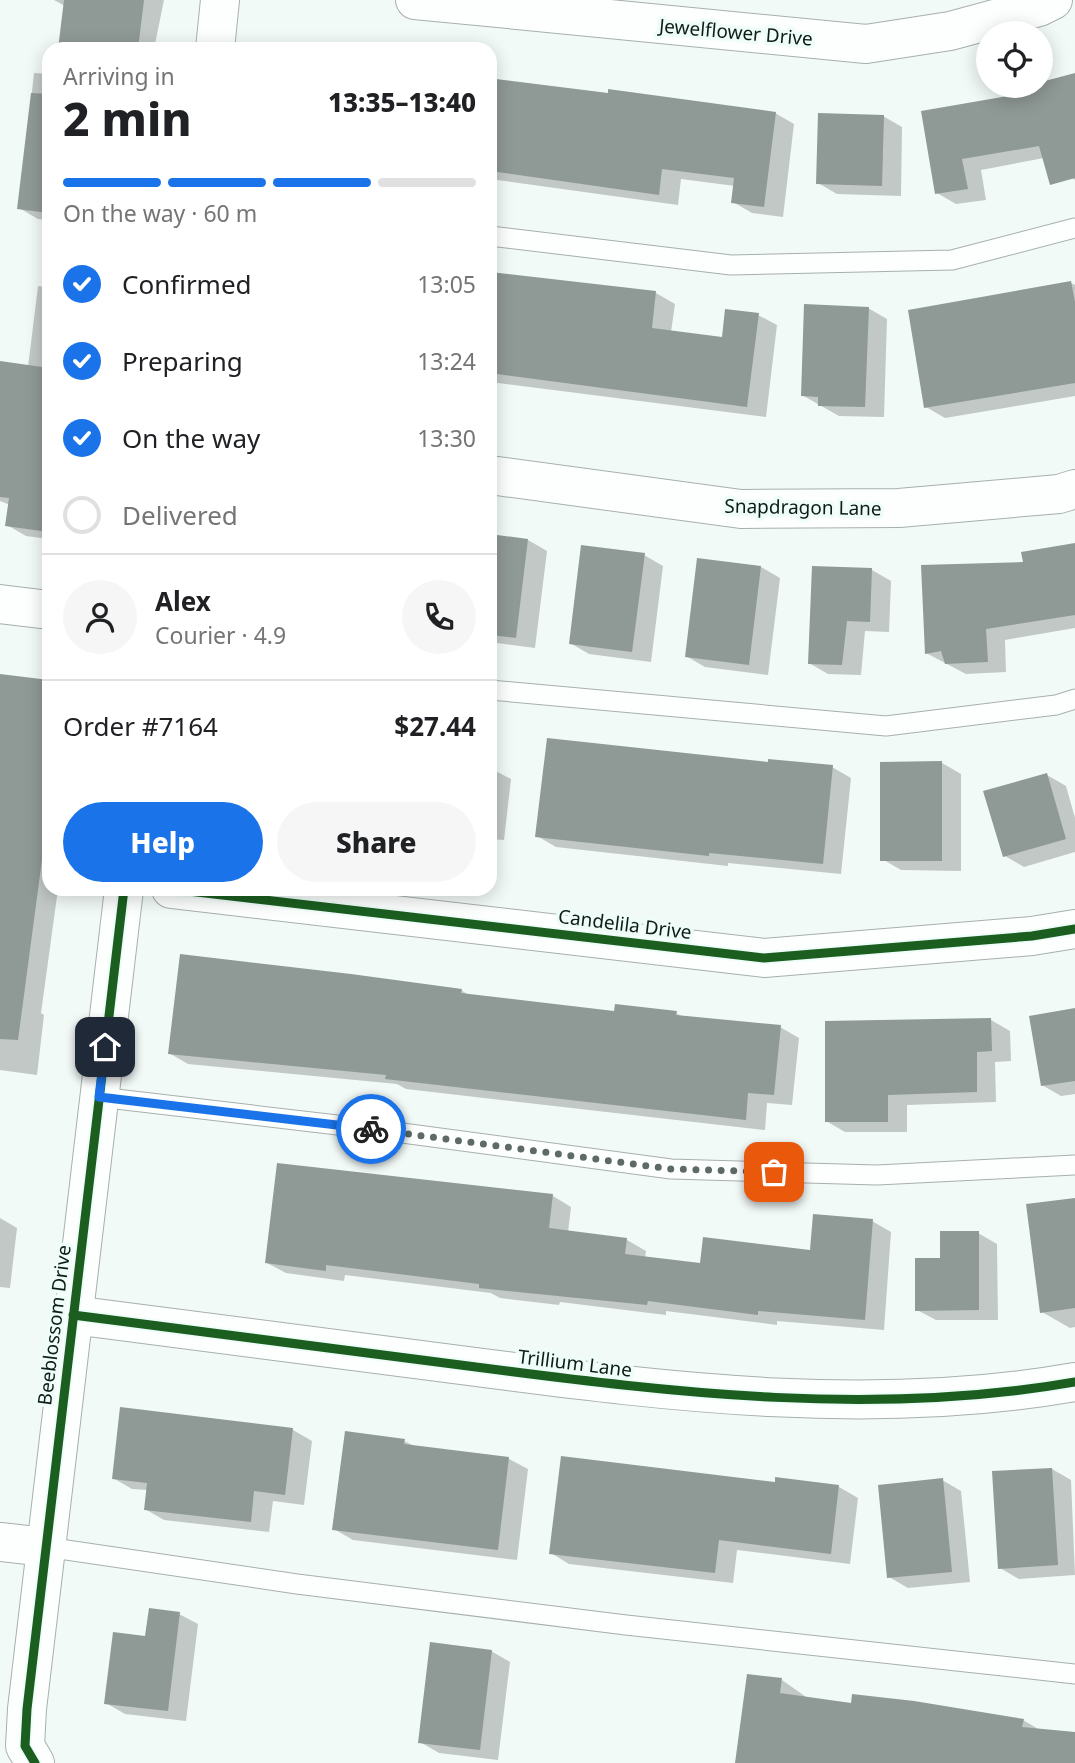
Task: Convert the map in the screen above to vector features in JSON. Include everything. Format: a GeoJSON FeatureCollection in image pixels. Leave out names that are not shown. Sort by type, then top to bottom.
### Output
{"type":"FeatureCollection","features":[{"type":"Feature","properties":{"kind":"street"},"geometry":{"type":"LineString","coordinates":[[216,42],[219,0]]}},
{"type":"Feature","properties":{"kind":"street","name":"Jewelflower Drive"},"geometry":{"type":"LineString","coordinates":[[415,0],[866,44],[950,31],[1053,0]]}},
{"type":"Feature","properties":{"kind":"street","name":"Snapdragon Lane"},"geometry":{"type":"LineString","coordinates":[[497,476],[741,509],[899,508],[1059,494],[1075,489]]}},
{"type":"Feature","properties":{"kind":"street"},"geometry":{"type":"LineString","coordinates":[[0,604],[42,609]]}},
{"type":"Feature","properties":{"kind":"street","name":"Beeblossom Drive"},"geometry":{"type":"LineString","coordinates":[[36,1763],[25,1746],[26,1734],[123,896]]}},
{"type":"Feature","properties":{"kind":"street","name":"Candelila Drive"},"geometry":{"type":"LineString","coordinates":[[231,896],[764,958],[1032,936],[1075,929]]}},
{"type":"Feature","properties":{"kind":"street","name":"Trillium Lane"},"geometry":{"type":"LineString","coordinates":[[73,1315],[648,1390],[846,1402],[1007,1394],[1075,1382]]}},
{"type":"Feature","properties":{"kind":"street"},"geometry":{"type":"LineString","coordinates":[[0,1542],[46,1547]]}},
{"type":"Feature","properties":{"kind":"lane"},"geometry":{"type":"LineString","coordinates":[[497,237],[731,265],[952,260],[1075,228]]}},
{"type":"Feature","properties":{"kind":"lane"},"geometry":{"type":"LineString","coordinates":[[497,691],[886,726],[1056,705],[1075,699]]}},
{"type":"Feature","properties":{"kind":"lane"},"geometry":{"type":"LineString","coordinates":[[99,1097],[380,1130],[671,1169],[877,1175],[1075,1165]]}},
{"type":"Feature","properties":{"kind":"lane"},"geometry":{"type":"LineString","coordinates":[[46,1547],[297,1584],[626,1625],[1075,1674]]}},
{"type":"Feature","properties":{"kind":"building"},"geometry":{"type":"Polygon","coordinates":[[[64,0],[144,0],[139,42],[59,42],[64,0]]]}},
{"type":"Feature","properties":{"kind":"building"},"geometry":{"type":"Polygon","coordinates":[[[1075,73],[1075,178],[1050,185],[1039,146],[962,159],[968,189],[935,194],[921,111],[997,98],[1053,98],[1053,79],[1075,73]]]}},
{"type":"Feature","properties":{"kind":"building"},"geometry":{"type":"Polygon","coordinates":[[[497,79],[608,93],[608,89],[776,112],[764,207],[731,203],[734,178],[662,169],[659,195],[497,172],[497,79]]]}},
{"type":"Feature","properties":{"kind":"building"},"geometry":{"type":"Polygon","coordinates":[[[31,93],[42,94],[42,212],[17,209],[31,93]]]}},
{"type":"Feature","properties":{"kind":"building"},"geometry":{"type":"Polygon","coordinates":[[[818,113],[884,115],[882,186],[816,184],[818,113]]]}},
{"type":"Feature","properties":{"kind":"building"},"geometry":{"type":"Polygon","coordinates":[[[497,273],[656,291],[652,328],[722,337],[725,309],[759,313],[747,407],[497,374],[497,273]]]}},
{"type":"Feature","properties":{"kind":"building"},"geometry":{"type":"Polygon","coordinates":[[[1071,281],[1075,302],[1075,383],[924,408],[908,310],[1071,281]]]}},
{"type":"Feature","properties":{"kind":"building"},"geometry":{"type":"Polygon","coordinates":[[[804,304],[869,307],[865,407],[818,406],[818,397],[801,396],[804,304]]]}},
{"type":"Feature","properties":{"kind":"building"},"geometry":{"type":"Polygon","coordinates":[[[0,361],[42,367],[42,531],[5,526],[9,498],[0,497],[0,361]]]}},
{"type":"Feature","properties":{"kind":"building"},"geometry":{"type":"Polygon","coordinates":[[[497,535],[528,539],[516,638],[497,636],[497,535]]]}},
{"type":"Feature","properties":{"kind":"building"},"geometry":{"type":"Polygon","coordinates":[[[1075,543],[1075,615],[986,629],[988,662],[945,664],[941,651],[925,654],[921,565],[1023,562],[1021,552],[1075,543]]]}},
{"type":"Feature","properties":{"kind":"building"},"geometry":{"type":"Polygon","coordinates":[[[581,545],[645,553],[632,652],[569,644],[581,545]]]}},
{"type":"Feature","properties":{"kind":"building"},"geometry":{"type":"Polygon","coordinates":[[[697,558],[761,566],[749,665],[685,657],[697,558]]]}},
{"type":"Feature","properties":{"kind":"building"},"geometry":{"type":"Polygon","coordinates":[[[812,566],[872,568],[870,622],[847,621],[842,665],[808,664],[812,566]]]}},
{"type":"Feature","properties":{"kind":"building"},"geometry":{"type":"Polygon","coordinates":[[[0,674],[42,679],[42,860],[18,1040],[0,1039],[0,674]]]}},
{"type":"Feature","properties":{"kind":"building"},"geometry":{"type":"Polygon","coordinates":[[[547,738],[768,762],[768,759],[833,765],[823,864],[709,853],[709,856],[535,837],[547,738]]]}},
{"type":"Feature","properties":{"kind":"building"},"geometry":{"type":"Polygon","coordinates":[[[942,761],[942,861],[880,861],[880,762],[942,761]]]}},
{"type":"Feature","properties":{"kind":"building"},"geometry":{"type":"Polygon","coordinates":[[[1047,773],[1066,839],[1003,857],[983,791],[1047,773]]]}},
{"type":"Feature","properties":{"kind":"building"},"geometry":{"type":"Polygon","coordinates":[[[180,954],[462,989],[461,993],[614,1011],[615,1004],[677,1011],[676,1015],[781,1025],[774,1095],[748,1093],[746,1120],[385,1079],[386,1075],[168,1054],[180,954]]]}},
{"type":"Feature","properties":{"kind":"building"},"geometry":{"type":"Polygon","coordinates":[[[1075,1008],[1075,1081],[1041,1086],[1029,1016],[1075,1008]]]}},
{"type":"Feature","properties":{"kind":"building"},"geometry":{"type":"Polygon","coordinates":[[[991,1018],[992,1051],[977,1052],[977,1092],[888,1095],[888,1122],[825,1122],[825,1021],[991,1018]]]}},
{"type":"Feature","properties":{"kind":"building"},"geometry":{"type":"Polygon","coordinates":[[[277,1163],[553,1194],[549,1228],[627,1238],[625,1254],[700,1263],[703,1237],[810,1250],[813,1214],[873,1219],[865,1320],[758,1311],[758,1315],[648,1301],[647,1305],[479,1288],[479,1284],[326,1265],[326,1271],[265,1263],[277,1163]]]}},
{"type":"Feature","properties":{"kind":"building"},"geometry":{"type":"Polygon","coordinates":[[[1075,1198],[1075,1308],[1040,1313],[1026,1204],[1075,1198]]]}},
{"type":"Feature","properties":{"kind":"building"},"geometry":{"type":"Polygon","coordinates":[[[940,1231],[979,1231],[979,1310],[915,1311],[915,1258],[940,1258],[940,1231]]]}},
{"type":"Feature","properties":{"kind":"building"},"geometry":{"type":"Polygon","coordinates":[[[120,1407],[293,1428],[285,1495],[254,1491],[251,1522],[144,1510],[147,1483],[112,1479],[120,1407]]]}},
{"type":"Feature","properties":{"kind":"building"},"geometry":{"type":"Polygon","coordinates":[[[345,1431],[405,1439],[404,1444],[509,1457],[498,1550],[332,1530],[345,1431]]]}},
{"type":"Feature","properties":{"kind":"building"},"geometry":{"type":"Polygon","coordinates":[[[561,1456],[775,1482],[775,1477],[839,1485],[831,1554],[719,1540],[715,1573],[549,1554],[561,1456]]]}},
{"type":"Feature","properties":{"kind":"building"},"geometry":{"type":"Polygon","coordinates":[[[1052,1468],[1058,1565],[998,1569],[992,1471],[1052,1468]]]}},
{"type":"Feature","properties":{"kind":"building"},"geometry":{"type":"Polygon","coordinates":[[[943,1478],[952,1572],[887,1578],[878,1485],[943,1478]]]}},
{"type":"Feature","properties":{"kind":"building"},"geometry":{"type":"Polygon","coordinates":[[[149,1608],[180,1612],[168,1711],[104,1704],[113,1632],[145,1636],[149,1608]]]}},
{"type":"Feature","properties":{"kind":"building"},"geometry":{"type":"Polygon","coordinates":[[[430,1642],[492,1650],[480,1750],[418,1743],[430,1642]]]}},
{"type":"Feature","properties":{"kind":"building"},"geometry":{"type":"Polygon","coordinates":[[[747,1674],[782,1678],[780,1693],[851,1703],[852,1694],[914,1701],[1024,1719],[1022,1727],[1075,1732],[1075,1763],[735,1763],[747,1674]]]}},
{"type":"Feature","properties":{"kind":"cycle path"},"geometry":{"type":"LineString","coordinates":[[35,1763],[25,1746],[27,1709],[123,896]]}},
{"type":"Feature","properties":{"kind":"cycle path"},"geometry":{"type":"LineString","coordinates":[[231,896],[764,958],[1032,936],[1075,929]]}},
{"type":"Feature","properties":{"kind":"cycle path"},"geometry":{"type":"LineString","coordinates":[[73,1315],[551,1377],[701,1392],[850,1399],[925,1398],[1075,1382]]}},
{"type":"Feature","properties":{"kind":"way so far"},"geometry":{"type":"LineString","coordinates":[[371,1129],[671,1169],[774,1172]]}},
{"type":"Feature","properties":{"kind":"route"},"geometry":{"type":"LineString","coordinates":[[105,1047],[99,1097],[371,1129]]}}]}
